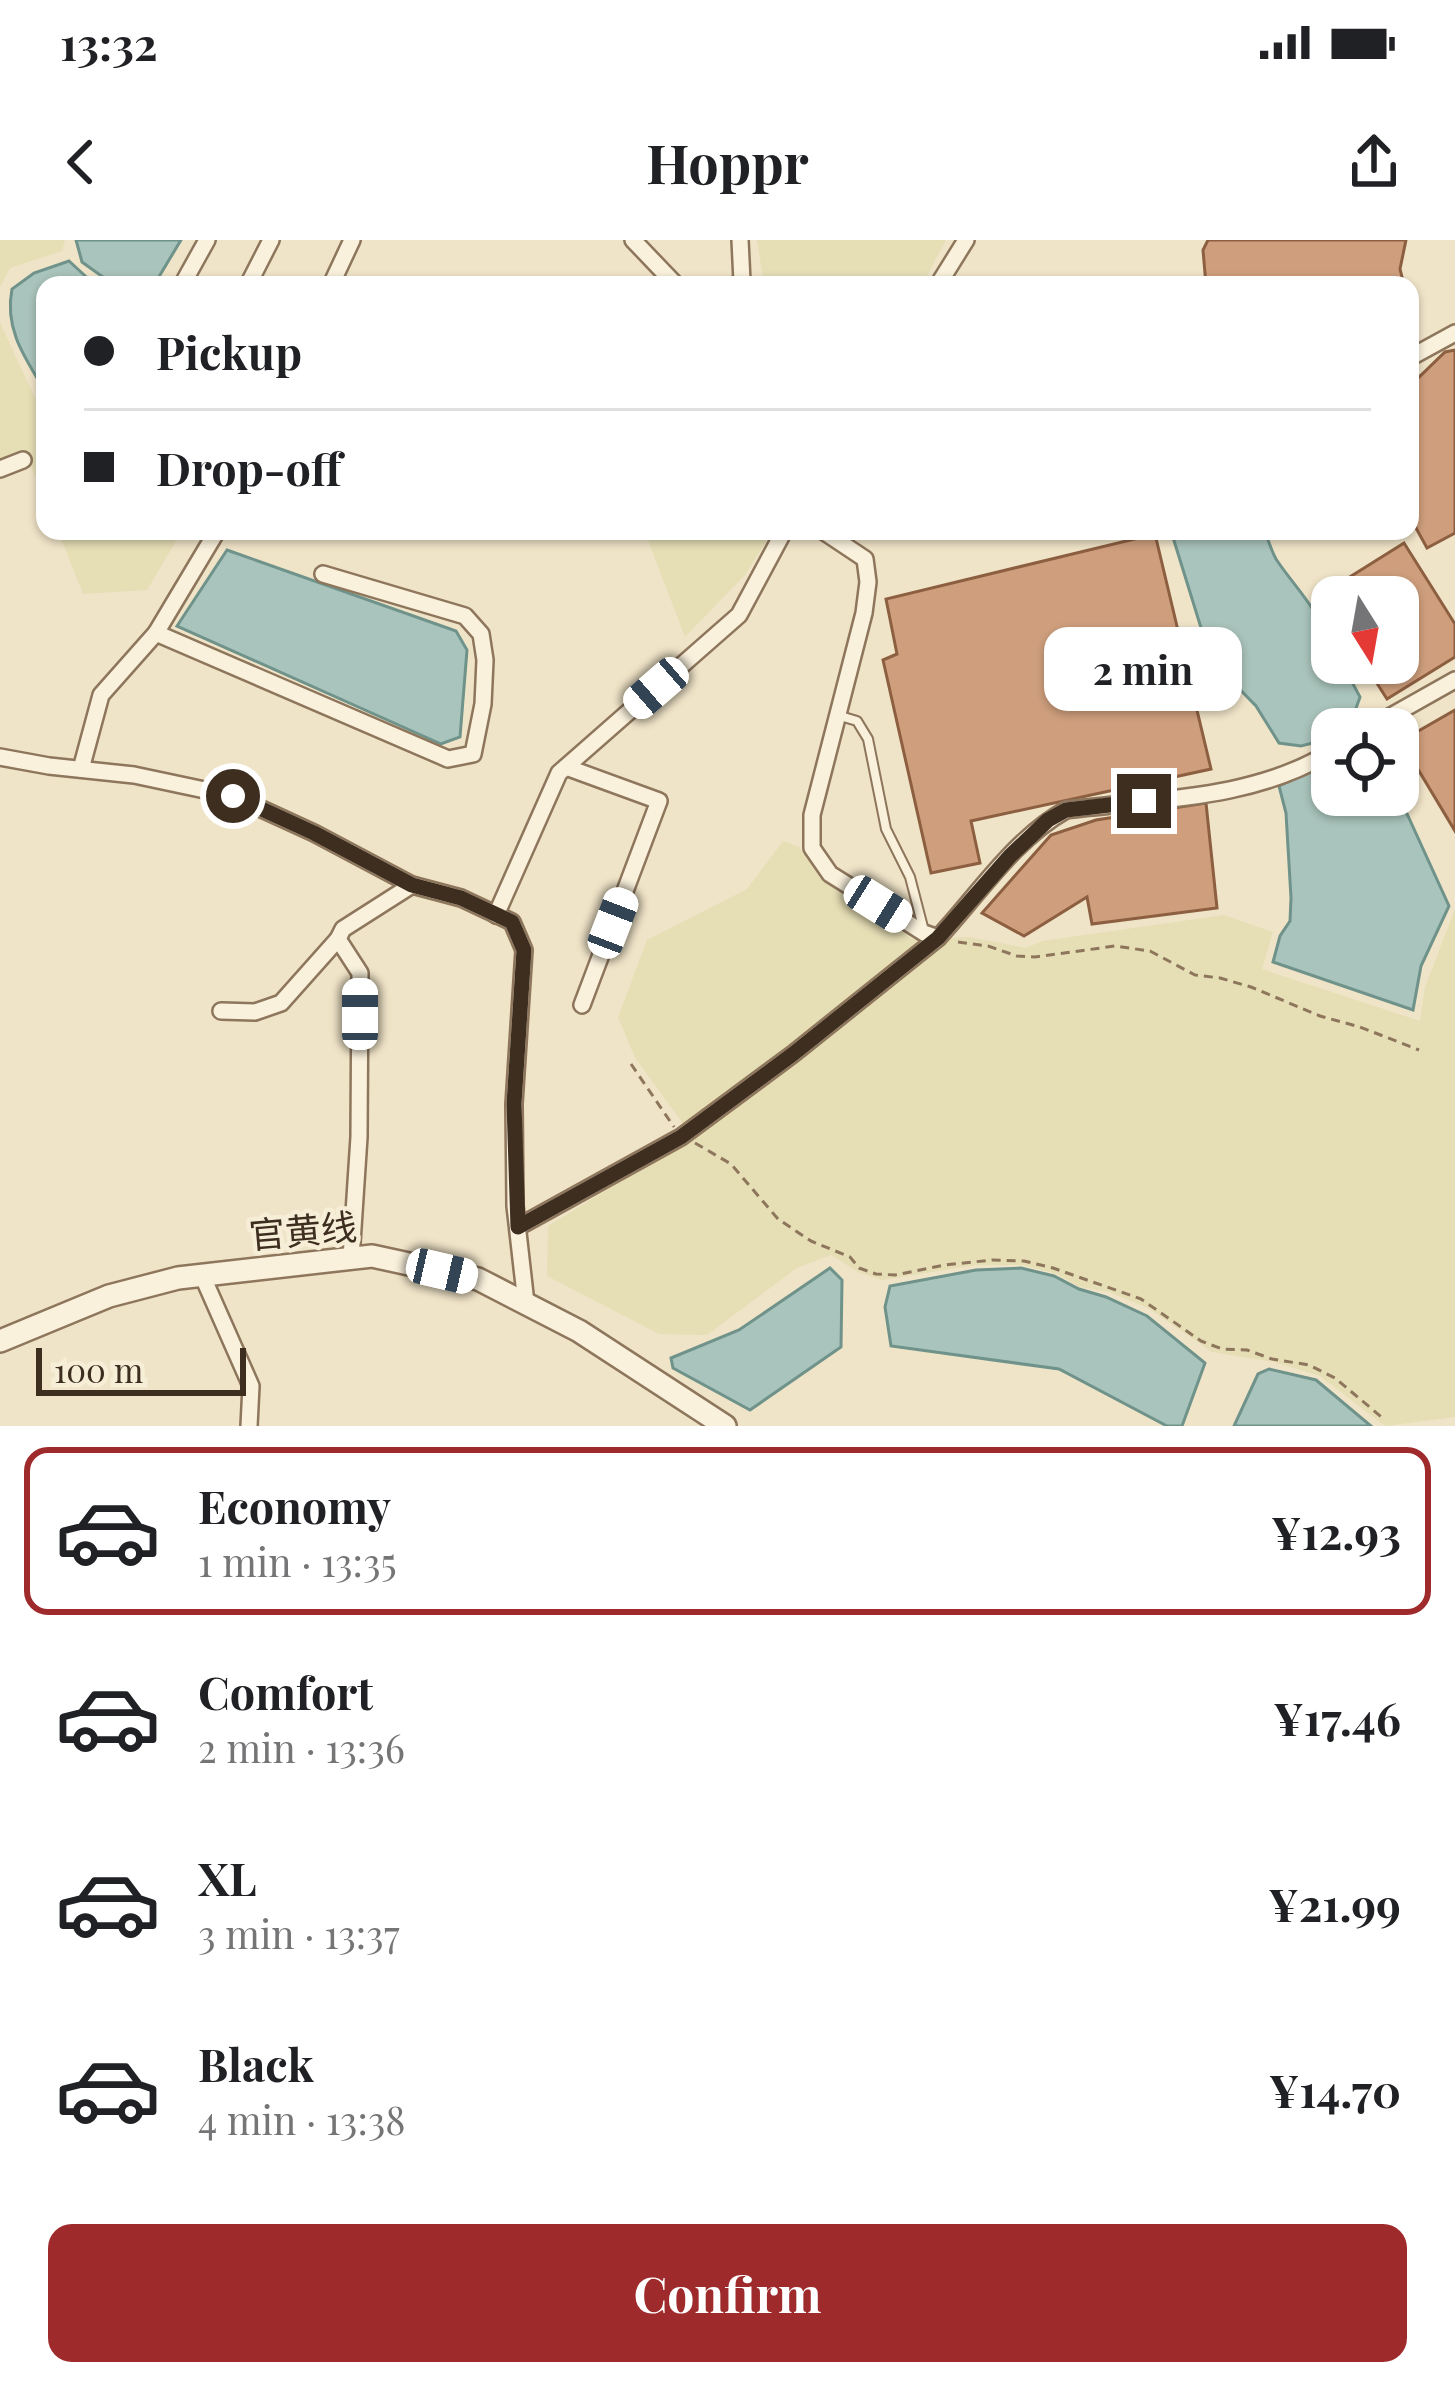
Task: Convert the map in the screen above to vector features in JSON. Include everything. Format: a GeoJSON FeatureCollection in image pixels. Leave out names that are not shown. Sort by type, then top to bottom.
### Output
{"type":"FeatureCollection","features":[{"type":"Feature","properties":{"kind":"street"},"geometry":{"type":"LineString","coordinates":[[187,276],[207,240]]}},
{"type":"Feature","properties":{"kind":"street"},"geometry":{"type":"LineString","coordinates":[[253,276],[271,240]]}},
{"type":"Feature","properties":{"kind":"street"},"geometry":{"type":"LineString","coordinates":[[335,276],[352,240]]}},
{"type":"Feature","properties":{"kind":"street"},"geometry":{"type":"LineString","coordinates":[[633,240],[667,276]]}},
{"type":"Feature","properties":{"kind":"street"},"geometry":{"type":"LineString","coordinates":[[740,240],[741,276]]}},
{"type":"Feature","properties":{"kind":"street"},"geometry":{"type":"LineString","coordinates":[[944,276],[966,240]]}},
{"type":"Feature","properties":{"kind":"street"},"geometry":{"type":"LineString","coordinates":[[1419,353],[1455,333]]}},
{"type":"Feature","properties":{"kind":"street"},"geometry":{"type":"LineString","coordinates":[[0,469],[22,460]]}},
{"type":"Feature","properties":{"kind":"street"},"geometry":{"type":"LineString","coordinates":[[80,769],[101,695],[156,633],[209,540]]}},
{"type":"Feature","properties":{"kind":"street"},"geometry":{"type":"LineString","coordinates":[[496,915],[559,773],[739,615],[779,540]]}},
{"type":"Feature","properties":{"kind":"street"},"geometry":{"type":"LineString","coordinates":[[836,540],[865,559],[868,583],[812,815],[812,848],[830,874],[931,935]]}},
{"type":"Feature","properties":{"kind":"street"},"geometry":{"type":"LineString","coordinates":[[156,633],[448,759],[472,754],[483,704],[481,634],[465,616],[323,574]]}},
{"type":"Feature","properties":{"kind":"street"},"geometry":{"type":"LineString","coordinates":[[1405,708],[1455,680]]}},
{"type":"Feature","properties":{"kind":"street"},"geometry":{"type":"LineString","coordinates":[[0,757],[134,775],[233,796],[412,885],[461,898],[512,922],[524,950],[514,1104],[526,1304]]}},
{"type":"Feature","properties":{"kind":"street"},"geometry":{"type":"LineString","coordinates":[[518,1227],[681,1137],[793,1054],[931,935],[1048,820],[1066,810],[1263,783],[1311,761]]}},
{"type":"Feature","properties":{"kind":"street"},"geometry":{"type":"LineString","coordinates":[[566,767],[659,801],[582,1005]]}},
{"type":"Feature","properties":{"kind":"street"},"geometry":{"type":"LineString","coordinates":[[221,1012],[255,1012],[281,1003],[343,929],[412,885]]}},
{"type":"Feature","properties":{"kind":"street"},"geometry":{"type":"LineString","coordinates":[[338,939],[360,973],[359,1137],[351,1258]]}},
{"type":"Feature","properties":{"kind":"street","name":"官黄线"},"geometry":{"type":"LineString","coordinates":[[0,1341],[110,1296],[178,1278],[372,1256],[478,1279],[580,1331],[725,1426]]}},
{"type":"Feature","properties":{"kind":"street"},"geometry":{"type":"LineString","coordinates":[[202,1274],[251,1386],[249,1426]]}},
{"type":"Feature","properties":{"kind":"lane"},"geometry":{"type":"LineString","coordinates":[[837,715],[857,721],[868,740],[886,830],[931,935]]}},
{"type":"Feature","properties":{"kind":"path"},"geometry":{"type":"LineString","coordinates":[[931,935],[1017,956],[1115,946],[1150,951],[1195,975],[1252,986],[1320,1016],[1419,1050]]}},
{"type":"Feature","properties":{"kind":"path"},"geometry":{"type":"LineString","coordinates":[[631,1064],[681,1137],[731,1164],[778,1220],[850,1257],[859,1268],[895,1274],[992,1260],[1053,1268],[1141,1299],[1201,1341],[1309,1365],[1335,1378],[1384,1420]]}},
{"type":"Feature","properties":{"kind":"shaded area"},"geometry":{"type":"Polygon","coordinates":[[[0,240],[65,240],[62,251],[10,268],[0,287],[0,240]]]}},
{"type":"Feature","properties":{"kind":"shaded area"},"geometry":{"type":"Polygon","coordinates":[[[757,240],[946,240],[927,276],[763,276],[757,240]]]}},
{"type":"Feature","properties":{"kind":"shaded area"},"geometry":{"type":"Polygon","coordinates":[[[0,323],[36,400],[36,478],[24,449],[0,459],[0,323]]]}},
{"type":"Feature","properties":{"kind":"shaded area"},"geometry":{"type":"Polygon","coordinates":[[[62,540],[177,540],[147,590],[83,594],[62,540]]]}},
{"type":"Feature","properties":{"kind":"shaded area"},"geometry":{"type":"Polygon","coordinates":[[[648,540],[767,540],[745,575],[685,637],[648,540]]]}},
{"type":"Feature","properties":{"kind":"shaded area"},"geometry":{"type":"Polygon","coordinates":[[[783,841],[799,847],[820,875],[912,939],[969,937],[1026,948],[1042,941],[1224,915],[1273,932],[1262,969],[1420,1021],[1425,987],[1455,909],[1455,1417],[1385,1426],[1320,1376],[1274,1362],[1212,1352],[1148,1308],[1022,1265],[976,1265],[882,1280],[831,1255],[797,1268],[707,1335],[659,1334],[547,1276],[548,1226],[693,1137],[635,1058],[618,1017],[647,940],[747,889],[783,841]]]}},
{"type":"Feature","properties":{"kind":"water"},"geometry":{"type":"Polygon","coordinates":[[[76,240],[181,240],[159,276],[101,276],[82,262],[76,240]]]}},
{"type":"Feature","properties":{"kind":"water"},"geometry":{"type":"Polygon","coordinates":[[[69,261],[85,276],[36,276],[36,376],[14,330],[10,304],[12,289],[34,273],[69,261]]]}},
{"type":"Feature","properties":{"kind":"water"},"geometry":{"type":"Polygon","coordinates":[[[1174,540],[1269,540],[1276,559],[1311,607],[1311,684],[1353,684],[1360,697],[1356,708],[1311,708],[1311,743],[1301,746],[1279,743],[1256,706],[1211,660],[1174,540]]]}},
{"type":"Feature","properties":{"kind":"water"},"geometry":{"type":"Polygon","coordinates":[[[227,550],[456,631],[467,650],[460,737],[441,744],[177,626],[227,550]]]}},
{"type":"Feature","properties":{"kind":"water"},"geometry":{"type":"Polygon","coordinates":[[[1311,771],[1311,816],[1408,816],[1449,906],[1421,966],[1413,1010],[1273,962],[1290,921],[1291,898],[1286,813],[1279,786],[1311,771]]]}},
{"type":"Feature","properties":{"kind":"water"},"geometry":{"type":"Polygon","coordinates":[[[830,1268],[842,1280],[841,1347],[750,1410],[673,1368],[671,1358],[739,1330],[830,1268]]]}},
{"type":"Feature","properties":{"kind":"water"},"geometry":{"type":"Polygon","coordinates":[[[1021,1268],[1054,1276],[1147,1316],[1205,1363],[1182,1426],[1167,1426],[1059,1369],[891,1346],[885,1307],[890,1286],[976,1270],[1021,1268]]]}},
{"type":"Feature","properties":{"kind":"water"},"geometry":{"type":"Polygon","coordinates":[[[1269,1369],[1316,1380],[1371,1426],[1234,1426],[1258,1374],[1269,1369]]]}},
{"type":"Feature","properties":{"kind":"building"},"geometry":{"type":"Polygon","coordinates":[[[1208,240],[1406,240],[1402,276],[1205,276],[1203,250],[1208,240]]]}},
{"type":"Feature","properties":{"kind":"building"},"geometry":{"type":"Polygon","coordinates":[[[1455,350],[1455,533],[1427,548],[1419,533],[1419,377],[1445,352],[1455,350]]]}},
{"type":"Feature","properties":{"kind":"building"},"geometry":{"type":"Polygon","coordinates":[[[1130,540],[1156,540],[1211,769],[971,821],[980,863],[931,873],[883,660],[897,654],[886,599],[1130,540]]]}},
{"type":"Feature","properties":{"kind":"building"},"geometry":{"type":"Polygon","coordinates":[[[1404,543],[1455,624],[1455,657],[1419,679],[1419,576],[1351,576],[1404,543]]]}},
{"type":"Feature","properties":{"kind":"building"},"geometry":{"type":"Polygon","coordinates":[[[1377,684],[1411,684],[1387,699],[1377,684]]]}},
{"type":"Feature","properties":{"kind":"building"},"geometry":{"type":"Polygon","coordinates":[[[1455,710],[1455,831],[1419,771],[1419,731],[1455,710]]]}},
{"type":"Feature","properties":{"kind":"building"},"geometry":{"type":"Polygon","coordinates":[[[1206,803],[1217,908],[1092,924],[1087,897],[1024,936],[982,913],[1051,835],[1096,820],[1206,803]]]}},
{"type":"Feature","properties":{"kind":"route"},"geometry":{"type":"LineString","coordinates":[[233,796],[412,885],[461,898],[512,922],[524,950],[514,1104],[518,1227],[681,1137],[793,1054],[938,938],[1048,820],[1066,810],[1144,801]]}}]}
